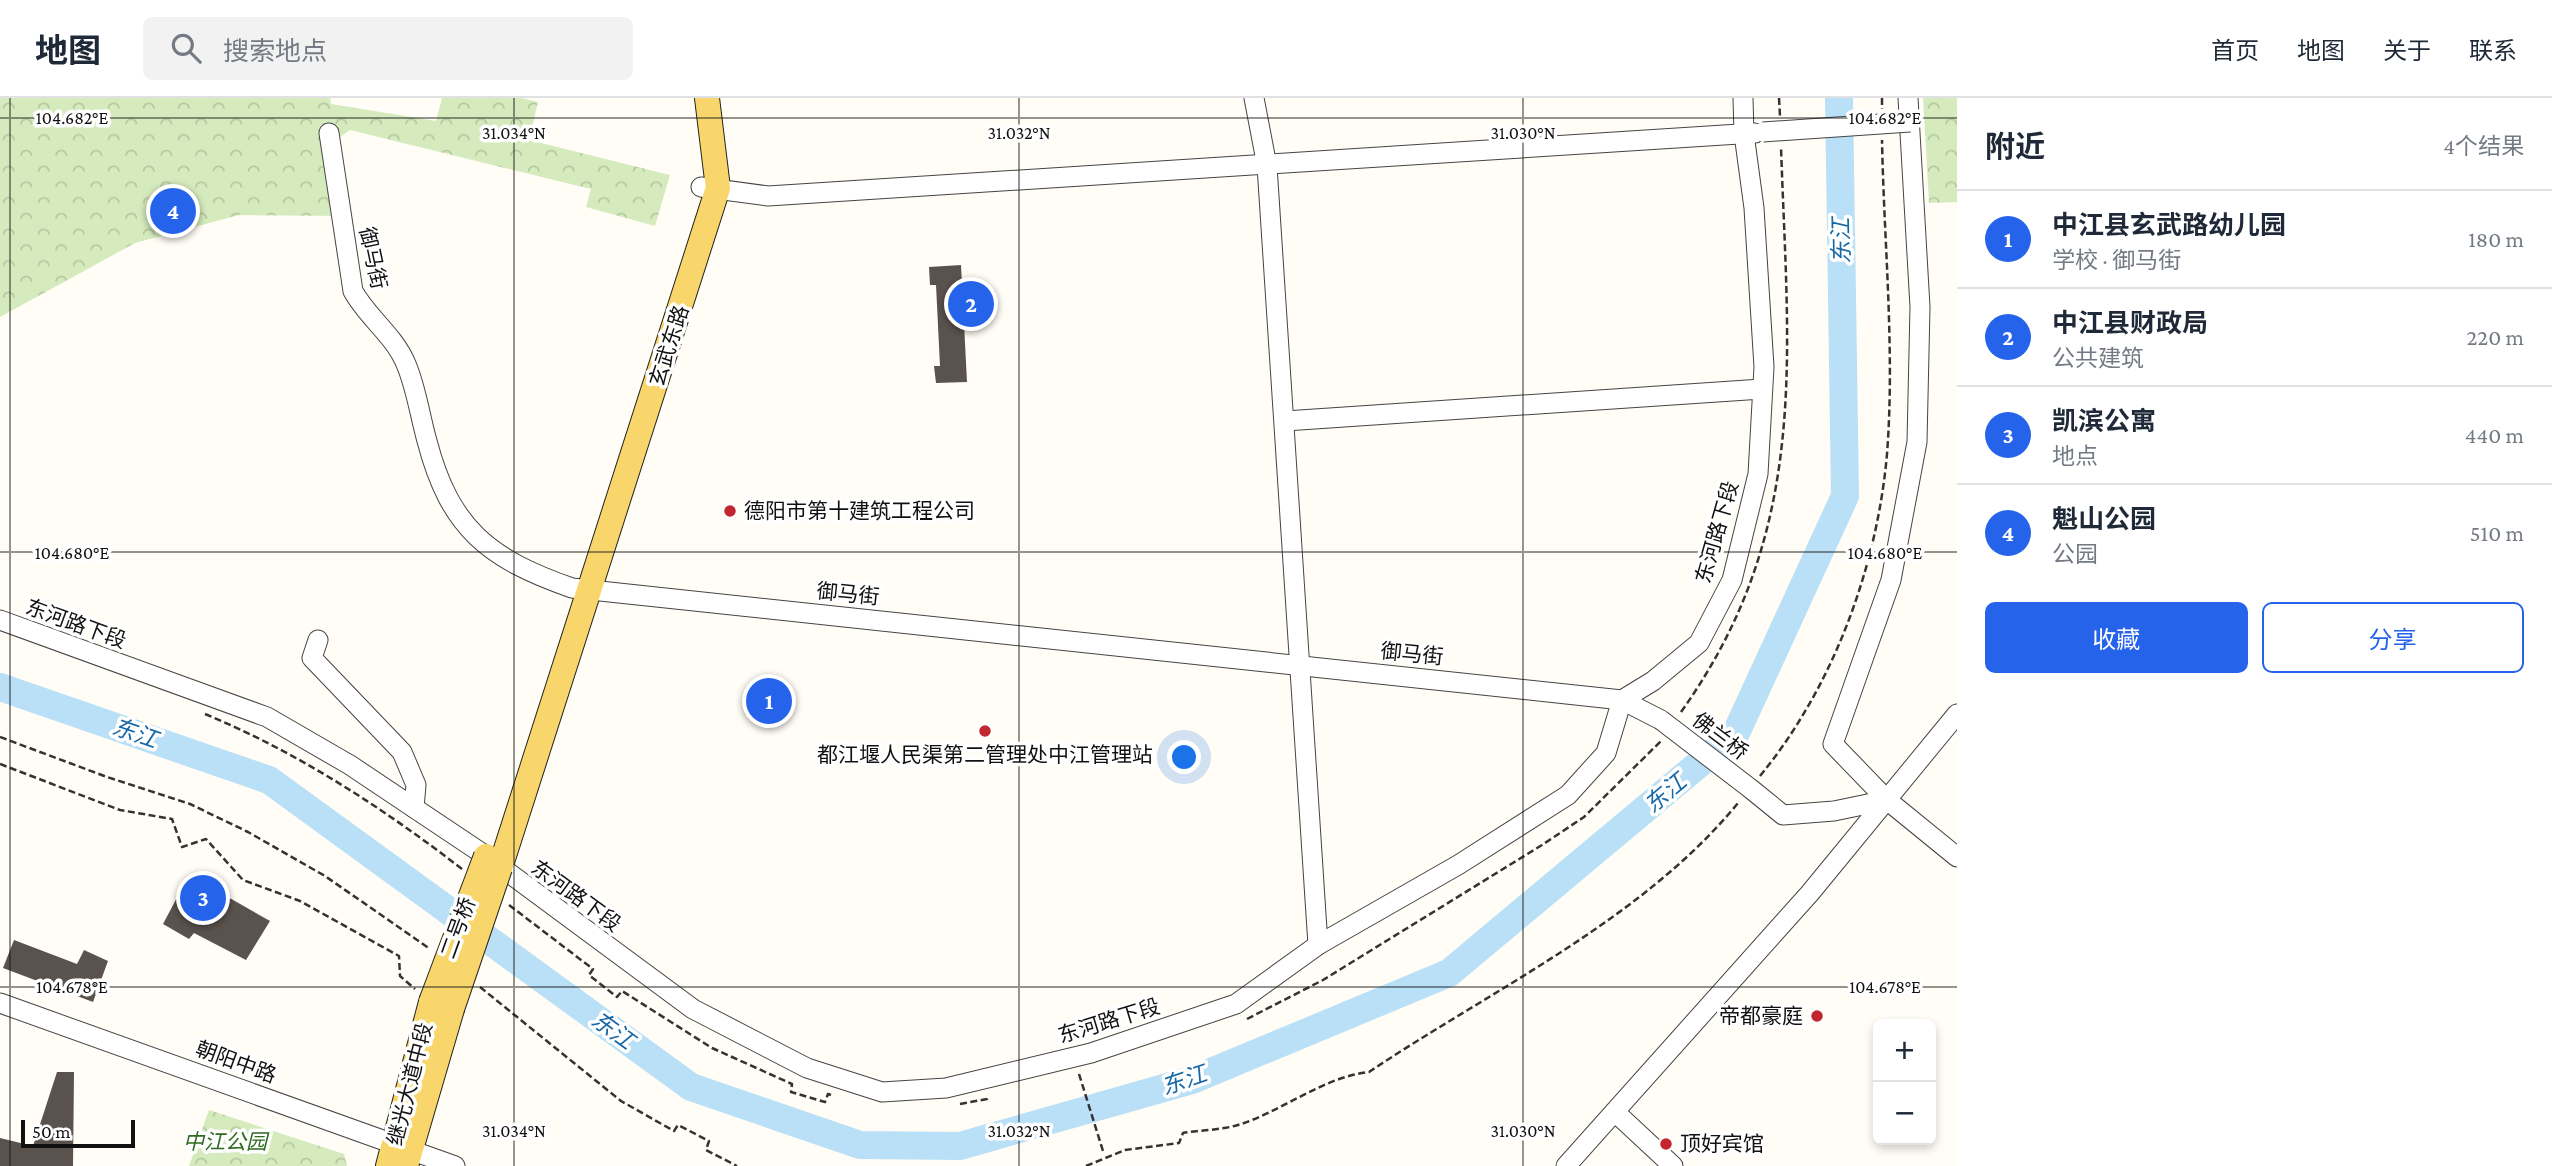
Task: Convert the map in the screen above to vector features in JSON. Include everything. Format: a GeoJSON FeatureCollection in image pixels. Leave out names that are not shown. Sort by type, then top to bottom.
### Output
{"type":"FeatureCollection","features":[{"type":"Feature","properties":{"kind":"main road","name":"玄武东路"},"geometry":{"type":"LineString","coordinates":[[691,98],[709,188]]}},
{"type":"Feature","properties":{"kind":"main road","name":"玄武东路"},"geometry":{"type":"LineString","coordinates":[[493,862],[580,589],[686,294],[709,188],[708,98]]}},
{"type":"Feature","properties":{"kind":"main road","name":"二号桥"},"geometry":{"type":"LineString","coordinates":[[438,1005],[493,862]]}},
{"type":"Feature","properties":{"kind":"main road","name":"继光大道中段"},"geometry":{"type":"LineString","coordinates":[[400,1156],[438,1005]]}},
{"type":"Feature","properties":{"kind":"street"},"geometry":{"type":"LineString","coordinates":[[1254,98],[1267,166],[1318,945]]}},
{"type":"Feature","properties":{"kind":"street","name":"东河路下段"},"geometry":{"type":"LineString","coordinates":[[0,620],[267,717],[350,765],[493,862],[693,1009],[807,1068],[881,1092],[946,1088],[1091,1053],[1236,1004],[1318,945],[1458,865],[1568,795],[1606,753],[1622,700],[1653,681],[1699,643],[1732,580],[1758,474],[1762,389],[1755,208],[1767,132],[1743,98]]}},
{"type":"Feature","properties":{"kind":"street"},"geometry":{"type":"LineString","coordinates":[[1908,98],[1920,307],[1917,442],[1891,580],[1833,744],[1887,800],[1957,857]]}},
{"type":"Feature","properties":{"kind":"street"},"geometry":{"type":"LineString","coordinates":[[709,188],[768,196],[1267,166],[1910,121]]}},
{"type":"Feature","properties":{"kind":"street","name":"御马街"},"geometry":{"type":"LineString","coordinates":[[329,133],[353,291],[361,307],[389,335],[406,363],[432,462],[452,509],[491,552],[525,571],[580,589],[1622,700],[1668,720]]}},
{"type":"Feature","properties":{"kind":"street"},"geometry":{"type":"LineString","coordinates":[[1285,421],[1762,389]]}},
{"type":"Feature","properties":{"kind":"street"},"geometry":{"type":"LineString","coordinates":[[318,640],[312,658],[402,752],[416,785],[414,808]]}},
{"type":"Feature","properties":{"kind":"street"},"geometry":{"type":"LineString","coordinates":[[1566,1166],[1811,892],[1957,714]]}},
{"type":"Feature","properties":{"kind":"street","name":"佛兰桥"},"geometry":{"type":"LineString","coordinates":[[1668,720],[1750,789]]}},
{"type":"Feature","properties":{"kind":"street"},"geometry":{"type":"LineString","coordinates":[[1750,789],[1783,815],[1834,811],[1887,800]]}},
{"type":"Feature","properties":{"kind":"street","name":"朝阳中路"},"geometry":{"type":"LineString","coordinates":[[0,1003],[400,1156],[456,1166]]}},
{"type":"Feature","properties":{"kind":"street"},"geometry":{"type":"LineString","coordinates":[[1615,1112],[1673,1166]]}},
{"type":"Feature","properties":{"kind":"path"},"geometry":{"type":"LineString","coordinates":[[1668,720],[1704,681],[1747,597],[1763,548],[1784,443],[1788,390],[1767,132],[1779,98]]}},
{"type":"Feature","properties":{"kind":"path"},"geometry":{"type":"LineString","coordinates":[[1882,98],[1882,112]]}},
{"type":"Feature","properties":{"kind":"path"},"geometry":{"type":"LineString","coordinates":[[1086,1166],[1125,1150],[1179,1143],[1183,1133],[1237,1125],[1307,1096],[1346,1075],[1369,1072],[1604,922],[1658,883],[1720,825],[1787,743],[1831,661],[1855,604],[1875,538],[1887,455],[1890,380],[1882,139]]}},
{"type":"Feature","properties":{"kind":"path"},"geometry":{"type":"LineString","coordinates":[[197,711],[245,731],[299,761],[401,822],[465,871]]}},
{"type":"Feature","properties":{"kind":"path"},"geometry":{"type":"LineString","coordinates":[[0,737],[107,778],[190,804],[248,832],[358,897],[431,950]]}},
{"type":"Feature","properties":{"kind":"path"},"geometry":{"type":"LineString","coordinates":[[1241,1020],[1255,1017],[1255,1012],[1289,999],[1531,853],[1584,817],[1661,740]]}},
{"type":"Feature","properties":{"kind":"path"},"geometry":{"type":"LineString","coordinates":[[0,764],[120,810],[172,819],[182,846],[206,839],[243,880],[300,901],[398,956],[400,976],[438,1005]]}},
{"type":"Feature","properties":{"kind":"path"},"geometry":{"type":"LineString","coordinates":[[508,904],[593,969],[589,975],[617,997],[622,991],[712,1048],[793,1084],[791,1091],[825,1102],[828,1094],[839,1096]]}},
{"type":"Feature","properties":{"kind":"path"},"geometry":{"type":"LineString","coordinates":[[472,981],[621,1101],[674,1131],[678,1125],[709,1142],[706,1150],[737,1166]]}},
{"type":"Feature","properties":{"kind":"path"},"geometry":{"type":"LineString","coordinates":[[1284,992],[1289,999]]}},
{"type":"Feature","properties":{"kind":"path"},"geometry":{"type":"LineString","coordinates":[[1077,1067],[1104,1151]]}},
{"type":"Feature","properties":{"kind":"path"},"geometry":{"type":"LineString","coordinates":[[951,1105],[987,1099],[988,1090]]}},
{"type":"Feature","properties":{"kind":"green space"},"geometry":{"type":"Polygon","coordinates":[[[0,98],[330,98],[331,104],[436,121],[442,98],[521,98],[538,102],[529,140],[670,175],[655,226],[586,207],[591,189],[350,130],[340,137],[346,216],[239,215],[135,243],[0,317],[0,98]]]}},
{"type":"Feature","properties":{"kind":"green space"},"geometry":{"type":"Polygon","coordinates":[[[1923,98],[1957,98],[1957,202],[1929,203],[1923,98]]]}},
{"type":"Feature","properties":{"kind":"green space","name":"中江公园"},"geometry":{"type":"Polygon","coordinates":[[[209,1110],[344,1154],[347,1166],[189,1166],[209,1110]]]}},
{"type":"Feature","properties":{"kind":"building"},"geometry":{"type":"Polygon","coordinates":[[[961,265],[967,382],[936,383],[934,366],[940,366],[936,285],[930,285],[929,267],[961,265]]]}},
{"type":"Feature","properties":{"kind":"building"},"geometry":{"type":"Polygon","coordinates":[[[189,875],[270,921],[246,960],[194,933],[189,939],[163,924],[189,875]]]}},
{"type":"Feature","properties":{"kind":"building"},"geometry":{"type":"Polygon","coordinates":[[[14,940],[77,964],[84,950],[108,961],[93,1002],[3,968],[14,940]]]}},
{"type":"Feature","properties":{"kind":"building"},"geometry":{"type":"Polygon","coordinates":[[[57,1072],[74,1072],[73,1166],[0,1166],[0,1138],[33,1146],[57,1072]]]}},
{"type":"Feature","properties":{"kind":"waterway","name":"东江"},"geometry":{"type":"LineString","coordinates":[[0,687],[269,780],[691,1087],[860,1145],[960,1146],[1192,1080],[1449,973],[1736,733],[1845,496],[1839,98]]}},
{"type":"Feature","properties":{"kind":"place","name":"魁山公园"},"geometry":{"type":"Point","coordinates":[173,211]}},
{"type":"Feature","properties":{"kind":"place","name":"中江县财政局"},"geometry":{"type":"Point","coordinates":[971,304]}},
{"type":"Feature","properties":{"kind":"place","name":"德阳市第十建筑工程公司"},"geometry":{"type":"Point","coordinates":[730,511]}},
{"type":"Feature","properties":{"kind":"place","name":"中江县玄武路幼儿园"},"geometry":{"type":"Point","coordinates":[769,701]}},
{"type":"Feature","properties":{"kind":"place","name":"都江堰人民渠第二管理处中江管理站"},"geometry":{"type":"Point","coordinates":[985,731]}},
{"type":"Feature","properties":{"kind":"place","name":"凯滨公寓"},"geometry":{"type":"Point","coordinates":[203,898]}},
{"type":"Feature","properties":{"kind":"place","name":"帝都豪庭"},"geometry":{"type":"Point","coordinates":[1817,1016]}},
{"type":"Feature","properties":{"kind":"place","name":"顶好宾馆"},"geometry":{"type":"Point","coordinates":[1666,1144]}}]}
